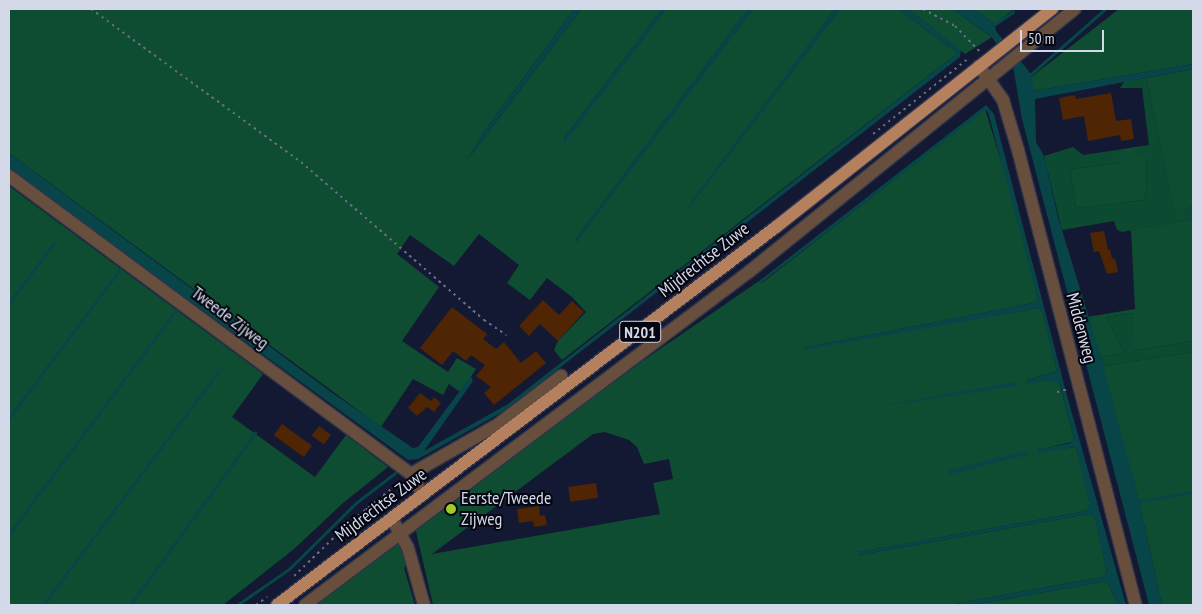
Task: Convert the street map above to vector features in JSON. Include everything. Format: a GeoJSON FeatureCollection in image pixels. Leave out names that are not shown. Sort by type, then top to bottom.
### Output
{"type":"FeatureCollection","features":[{"type":"Feature","properties":{"kind":"main road","name":"Mijdrechtse Zuwe"},"geometry":{"type":"LineString","coordinates":[[273,600],[392,519],[753,245],[1052,9]]}},
{"type":"Feature","properties":{"kind":"street","name":"Mijdrechtse Zuwe"},"geometry":{"type":"LineString","coordinates":[[306,605],[750,271],[1075,9]]}},
{"type":"Feature","properties":{"kind":"street","name":"Middenweg"},"geometry":{"type":"LineString","coordinates":[[980,66],[1002,100],[1018,150],[1136,605]]}},
{"type":"Feature","properties":{"kind":"street","name":"Tweede Zijweg"},"geometry":{"type":"LineString","coordinates":[[9,176],[411,474],[423,495]]}},
{"type":"Feature","properties":{"kind":"street","name":"Mijdrechtse Zuwe"},"geometry":{"type":"LineString","coordinates":[[411,474],[497,425],[561,376]]}},
{"type":"Feature","properties":{"kind":"street"},"geometry":{"type":"LineString","coordinates":[[392,519],[402,533],[424,605]]}},
{"type":"Feature","properties":{"kind":"path"},"geometry":{"type":"LineString","coordinates":[[91,9],[308,168],[484,320],[506,335]]}},
{"type":"Feature","properties":{"kind":"path"},"geometry":{"type":"LineString","coordinates":[[923,9],[955,26],[979,51]]}},
{"type":"Feature","properties":{"kind":"path"},"geometry":{"type":"LineString","coordinates":[[867,139],[944,75],[984,46]]}},
{"type":"Feature","properties":{"kind":"path"},"geometry":{"type":"LineString","coordinates":[[1057,392],[1073,388]]}},
{"type":"Feature","properties":{"kind":"path","name":"Mijdrechtse Zuwe"},"geometry":{"type":"LineString","coordinates":[[289,581],[366,508],[411,474]]}},
{"type":"Feature","properties":{"kind":"path"},"geometry":{"type":"LineString","coordinates":[[366,508],[371,515]]}},
{"type":"Feature","properties":{"kind":"path"},"geometry":{"type":"LineString","coordinates":[[256,605],[273,600]]}},
{"type":"Feature","properties":{"kind":"shaded area"},"geometry":{"type":"Polygon","coordinates":[[[9,9],[574,9],[481,136],[468,159],[581,9],[662,9],[564,138],[564,143],[666,9],[748,9],[577,237],[576,242],[753,9],[835,9],[689,207],[840,9],[898,9],[955,51],[955,55],[562,360],[554,350],[558,341],[586,312],[572,297],[547,278],[530,300],[507,283],[519,265],[479,234],[454,266],[410,235],[397,254],[439,287],[402,341],[448,372],[457,358],[476,369],[460,392],[449,384],[443,395],[413,379],[381,427],[9,153],[9,9]]]}},
{"type":"Feature","properties":{"kind":"shaded area"},"geometry":{"type":"Polygon","coordinates":[[[574,9],[581,9],[467,160],[481,136],[574,9]]]}},
{"type":"Feature","properties":{"kind":"shaded area"},"geometry":{"type":"Polygon","coordinates":[[[662,9],[666,9],[564,144],[564,138],[662,9]]]}},
{"type":"Feature","properties":{"kind":"shaded area"},"geometry":{"type":"Polygon","coordinates":[[[748,9],[753,9],[576,243],[577,237],[748,9]]]}},
{"type":"Feature","properties":{"kind":"shaded area"},"geometry":{"type":"Polygon","coordinates":[[[835,9],[840,9],[688,209],[690,203],[835,9]]]}},
{"type":"Feature","properties":{"kind":"shaded area"},"geometry":{"type":"Polygon","coordinates":[[[898,9],[908,9],[961,50],[960,57],[504,411],[418,459],[408,460],[9,169],[9,153],[331,392],[413,448],[418,447],[471,376],[473,381],[424,451],[508,404],[955,55],[955,51],[898,9]]]}},
{"type":"Feature","properties":{"kind":"shaded area"},"geometry":{"type":"Polygon","coordinates":[[[908,9],[952,9],[992,37],[965,54],[908,9]]]}},
{"type":"Feature","properties":{"kind":"shaded area"},"geometry":{"type":"Polygon","coordinates":[[[952,9],[973,9],[995,24],[996,31],[1031,74],[1034,91],[1193,64],[1193,69],[1035,99],[1036,142],[1044,156],[1058,217],[1101,357],[1139,501],[1162,605],[1149,605],[1022,119],[1013,66],[991,36],[952,9]]]}},
{"type":"Feature","properties":{"kind":"shaded area"},"geometry":{"type":"Polygon","coordinates":[[[973,9],[1014,9],[995,24],[973,9]]]}},
{"type":"Feature","properties":{"kind":"shaded area"},"geometry":{"type":"Polygon","coordinates":[[[1119,9],[1193,9],[1193,64],[1034,91],[1030,78],[1119,9]]]}},
{"type":"Feature","properties":{"kind":"shaded area"},"geometry":{"type":"Polygon","coordinates":[[[1193,69],[1193,207],[1174,211],[1146,78],[1193,69]]]}},
{"type":"Feature","properties":{"kind":"shaded area"},"geometry":{"type":"Polygon","coordinates":[[[1146,78],[1174,210],[1193,207],[1193,219],[1122,232],[1117,230],[1114,221],[1062,230],[1044,156],[1073,147],[1083,155],[1117,150],[1122,163],[1070,169],[1076,208],[1144,200],[1147,189],[1146,156],[1135,156],[1135,147],[1149,145],[1142,88],[1120,88],[1125,81],[1146,78]]]}},
{"type":"Feature","properties":{"kind":"shaded area"},"geometry":{"type":"Polygon","coordinates":[[[986,105],[994,114],[1066,392],[1126,605],[1118,605],[1107,581],[973,605],[949,605],[1102,577],[1107,572],[1095,517],[1089,514],[859,555],[858,552],[1081,512],[1090,507],[1076,447],[1038,453],[1037,450],[1070,443],[1074,439],[1060,384],[1045,380],[1028,384],[1027,380],[1057,371],[1043,313],[1039,308],[805,350],[803,348],[1033,303],[1038,299],[988,112],[985,110],[761,283],[759,281],[986,105]]]}},
{"type":"Feature","properties":{"kind":"shaded area"},"geometry":{"type":"Polygon","coordinates":[[[985,109],[1015,206],[1038,299],[1033,303],[803,348],[1039,308],[1043,313],[1057,371],[1027,380],[1028,383],[1056,380],[1060,385],[1074,439],[1071,442],[1038,450],[1038,452],[1076,447],[1091,507],[1081,512],[859,552],[859,555],[1089,514],[1095,517],[1107,572],[1102,577],[949,605],[433,605],[415,527],[644,360],[759,281],[762,283],[985,109]],[[605,432],[593,434],[432,554],[660,514],[653,483],[673,479],[669,459],[644,464],[637,447],[629,440],[605,432]]]}},
{"type":"Feature","properties":{"kind":"shaded area"},"geometry":{"type":"Polygon","coordinates":[[[1135,147],[1135,155],[1146,156],[1147,189],[1144,200],[1076,208],[1070,169],[1121,163],[1117,150],[1135,147]]]}},
{"type":"Feature","properties":{"kind":"shaded area"},"geometry":{"type":"Polygon","coordinates":[[[9,186],[263,374],[232,417],[315,477],[346,435],[388,467],[343,503],[294,549],[223,605],[9,605],[9,186]]]}},
{"type":"Feature","properties":{"kind":"shaded area"},"geometry":{"type":"Polygon","coordinates":[[[1193,219],[1193,341],[1133,351],[1133,313],[1106,317],[1125,353],[1101,357],[1087,317],[1135,309],[1131,230],[1193,219]]]}},
{"type":"Feature","properties":{"kind":"shaded area"},"geometry":{"type":"Polygon","coordinates":[[[1134,313],[1133,351],[1193,341],[1193,352],[1102,366],[1101,357],[1125,353],[1106,317],[1134,313]]]}},
{"type":"Feature","properties":{"kind":"shaded area"},"geometry":{"type":"Polygon","coordinates":[[[1193,352],[1193,605],[1162,605],[1139,501],[1102,366],[1193,352]]]}},
{"type":"Feature","properties":{"kind":"shaded area"},"geometry":{"type":"Polygon","coordinates":[[[1016,382],[1017,386],[868,408],[1016,382]]]}},
{"type":"Feature","properties":{"kind":"shaded area"},"geometry":{"type":"Polygon","coordinates":[[[1026,451],[1027,455],[949,474],[948,470],[1026,451]]]}},
{"type":"Feature","properties":{"kind":"shaded area"},"geometry":{"type":"Polygon","coordinates":[[[396,543],[402,545],[409,562],[404,568],[415,605],[308,605],[396,543]]]}},
{"type":"Feature","properties":{"kind":"shaded area"},"geometry":{"type":"Polygon","coordinates":[[[1107,581],[1118,605],[973,605],[1107,581]]]}},
{"type":"Feature","properties":{"kind":"building"},"geometry":{"type":"Polygon","coordinates":[[[1111,93],[1116,121],[1131,119],[1134,139],[1121,141],[1120,135],[1088,141],[1084,116],[1063,120],[1059,98],[1075,95],[1076,99],[1111,93]]]}},
{"type":"Feature","properties":{"kind":"building"},"geometry":{"type":"Polygon","coordinates":[[[1104,231],[1108,250],[1110,249],[1112,259],[1115,258],[1118,272],[1107,274],[1099,251],[1094,252],[1090,233],[1104,231]]]}},
{"type":"Feature","properties":{"kind":"building"},"geometry":{"type":"Polygon","coordinates":[[[543,300],[559,315],[572,301],[584,312],[558,341],[540,324],[529,336],[519,326],[543,300]]]}},
{"type":"Feature","properties":{"kind":"building"},"geometry":{"type":"Polygon","coordinates":[[[452,307],[487,334],[483,339],[496,349],[504,342],[521,363],[536,351],[546,363],[494,405],[484,393],[491,387],[476,376],[485,365],[471,355],[466,361],[453,351],[442,365],[420,348],[452,307]]]}},
{"type":"Feature","properties":{"kind":"building"},"geometry":{"type":"Polygon","coordinates":[[[420,393],[431,401],[434,397],[441,403],[434,412],[427,407],[417,416],[408,408],[420,393]]]}},
{"type":"Feature","properties":{"kind":"building"},"geometry":{"type":"Polygon","coordinates":[[[282,424],[312,446],[304,457],[274,435],[282,424]]]}},
{"type":"Feature","properties":{"kind":"building"},"geometry":{"type":"Polygon","coordinates":[[[319,426],[331,435],[324,445],[312,436],[319,426]]]}},
{"type":"Feature","properties":{"kind":"building"},"geometry":{"type":"Polygon","coordinates":[[[596,483],[598,498],[570,502],[568,487],[596,483]]]}},
{"type":"Feature","properties":{"kind":"building"},"geometry":{"type":"Polygon","coordinates":[[[539,506],[540,516],[545,515],[547,525],[534,527],[533,521],[519,523],[517,509],[539,506]]]}},
{"type":"Feature","properties":{"kind":"waterway"},"geometry":{"type":"LineString","coordinates":[[1031,74],[1105,9]]}},
{"type":"Feature","properties":{"kind":"waterway"},"geometry":{"type":"LineString","coordinates":[[995,24],[1013,12]]}},
{"type":"Feature","properties":{"kind":"waterway"},"geometry":{"type":"LineString","coordinates":[[9,303],[54,243]]}},
{"type":"Feature","properties":{"kind":"waterway"},"geometry":{"type":"LineString","coordinates":[[9,418],[121,268]]}},
{"type":"Feature","properties":{"kind":"waterway"},"geometry":{"type":"LineString","coordinates":[[9,534],[176,310]]}},
{"type":"Feature","properties":{"kind":"waterway"},"geometry":{"type":"LineString","coordinates":[[43,605],[219,371]]}},
{"type":"Feature","properties":{"kind":"waterway"},"geometry":{"type":"LineString","coordinates":[[130,605],[255,433]]}},
{"type":"Feature","properties":{"kind":"waterway"},"geometry":{"type":"LineString","coordinates":[[237,605],[289,569],[357,502],[395,473]]}},
{"type":"Feature","properties":{"kind":"waterway"},"geometry":{"type":"LineString","coordinates":[[1139,501],[1193,492]]}},
{"type":"Feature","properties":{"kind":"place","name":"Eerste/Tweede Zijweg"},"geometry":{"type":"Point","coordinates":[451,509]}}]}
